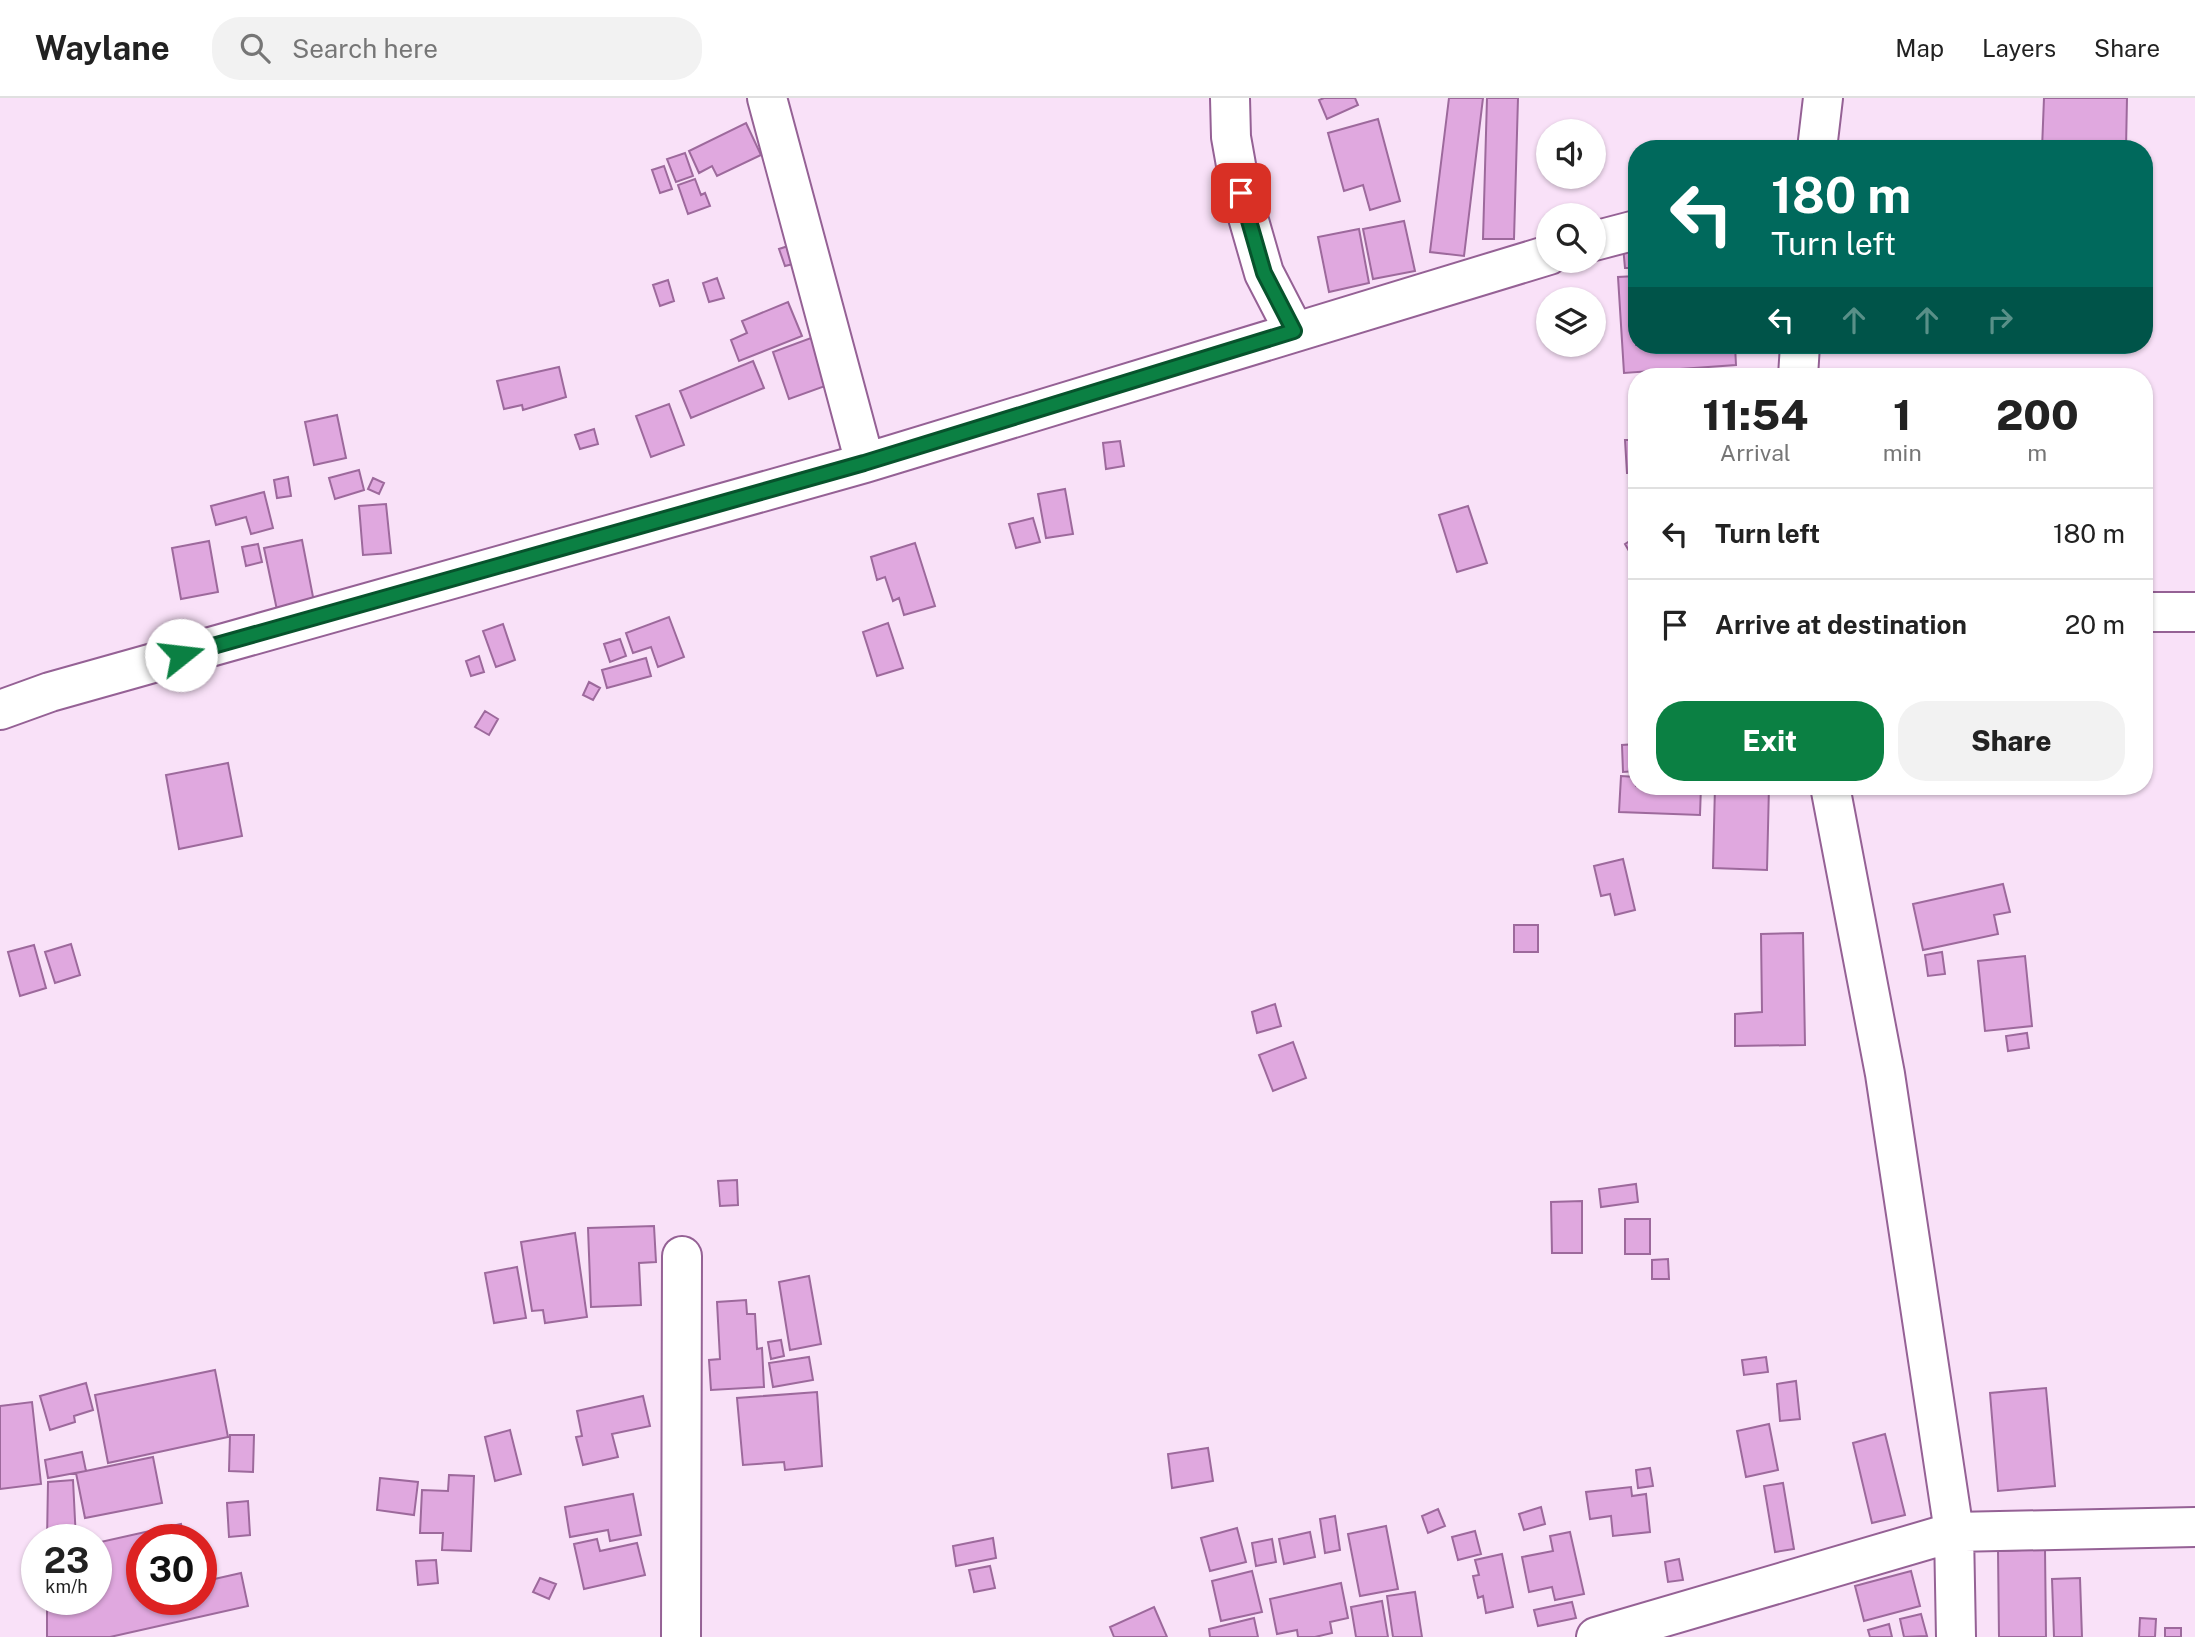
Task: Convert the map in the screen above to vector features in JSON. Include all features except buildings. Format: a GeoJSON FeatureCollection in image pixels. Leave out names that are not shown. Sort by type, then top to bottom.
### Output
{"type":"FeatureCollection","features":[{"type":"Feature","properties":{"kind":"street"},"geometry":{"type":"LineString","coordinates":[[767,98],[864,463]]}},
{"type":"Feature","properties":{"kind":"street"},"geometry":{"type":"LineString","coordinates":[[1230,98],[1231,137],[1245,206],[1264,273],[1294,331]]}},
{"type":"Feature","properties":{"kind":"street"},"geometry":{"type":"LineString","coordinates":[[1818,140],[1823,98]]}},
{"type":"Feature","properties":{"kind":"street"},"geometry":{"type":"LineString","coordinates":[[1606,238],[1628,232]]}},
{"type":"Feature","properties":{"kind":"street"},"geometry":{"type":"LineString","coordinates":[[0,710],[63,688],[864,463],[1536,259]]}},
{"type":"Feature","properties":{"kind":"street"},"geometry":{"type":"LineString","coordinates":[[2153,612],[2195,612]]}},
{"type":"Feature","properties":{"kind":"street"},"geometry":{"type":"LineString","coordinates":[[1832,795],[1885,1074],[1954,1532],[1956,1637]]}},
{"type":"Feature","properties":{"kind":"street"},"geometry":{"type":"LineString","coordinates":[[681,1637],[682,1256]]}},
{"type":"Feature","properties":{"kind":"street"},"geometry":{"type":"LineString","coordinates":[[1596,1637],[1954,1532],[2195,1527]]}},
{"type":"Feature","properties":{"kind":"route"},"geometry":{"type":"LineString","coordinates":[[181,655],[864,463],[1294,331],[1264,273],[1241,193]]}}]}
